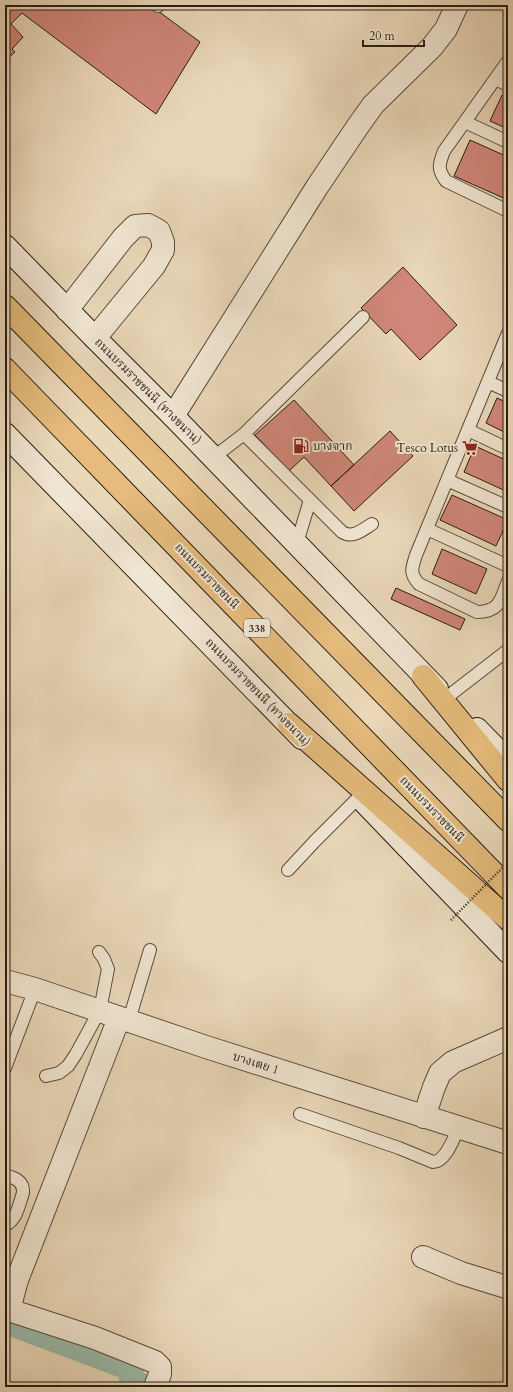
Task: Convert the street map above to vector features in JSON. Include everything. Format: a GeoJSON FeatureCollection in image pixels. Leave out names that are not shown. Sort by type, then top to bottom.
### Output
{"type":"FeatureCollection","features":[{"type":"Feature","properties":{"kind":"highway"},"geometry":{"type":"LineString","coordinates":[[5,306],[508,820]]}},
{"type":"Feature","properties":{"kind":"highway","name":"ถนนบรมราชชนนี"},"geometry":{"type":"LineString","coordinates":[[5,369],[508,888]]}},
{"type":"Feature","properties":{"kind":"highway"},"geometry":{"type":"LineString","coordinates":[[423,676],[508,780]]}},
{"type":"Feature","properties":{"kind":"highway"},"geometry":{"type":"LineString","coordinates":[[289,724],[508,919]]}},
{"type":"Feature","properties":{"kind":"street"},"geometry":{"type":"LineString","coordinates":[[174,416],[317,187],[358,126],[373,105],[432,47],[446,29],[457,5]]}},
{"type":"Feature","properties":{"kind":"street"},"geometry":{"type":"LineString","coordinates":[[67,310],[123,238],[135,226],[148,225],[159,231],[163,242],[163,250],[154,266],[95,338]]}},
{"type":"Feature","properties":{"kind":"street","name":"ถนนบรมราชชนนี (ทางขนาน)"},"geometry":{"type":"LineString","coordinates":[[5,246],[214,457],[423,676],[508,760]]}},
{"type":"Feature","properties":{"kind":"street","name":"ถนนบรมราชชนนี (ทางขนาน)"},"geometry":{"type":"LineString","coordinates":[[5,434],[289,724],[508,952]]}},
{"type":"Feature","properties":{"kind":"street","name":"บางเตย 1"},"geometry":{"type":"LineString","coordinates":[[5,981],[35,989],[206,1047],[508,1143]]}},
{"type":"Feature","properties":{"kind":"street"},"geometry":{"type":"LineString","coordinates":[[116,1016],[17,1280],[8,1308],[15,1312],[95,1338],[155,1362],[160,1367],[158,1380]]}},
{"type":"Feature","properties":{"kind":"street"},"geometry":{"type":"LineString","coordinates":[[424,1116],[440,1073],[453,1062],[508,1038]]}},
{"type":"Feature","properties":{"kind":"street"},"geometry":{"type":"LineString","coordinates":[[423,1257],[461,1273],[508,1287]]}},
{"type":"Feature","properties":{"kind":"lane"},"geometry":{"type":"LineString","coordinates":[[508,62],[444,151],[439,164],[440,173],[446,181],[508,211]]}},
{"type":"Feature","properties":{"kind":"lane"},"geometry":{"type":"LineString","coordinates":[[495,80],[508,85]]}},
{"type":"Feature","properties":{"kind":"lane"},"geometry":{"type":"LineString","coordinates":[[465,122],[508,142]]}},
{"type":"Feature","properties":{"kind":"lane"},"geometry":{"type":"LineString","coordinates":[[214,457],[244,434],[363,317]]}},
{"type":"Feature","properties":{"kind":"lane"},"geometry":{"type":"LineString","coordinates":[[508,333],[416,555],[412,569],[412,577],[418,584],[477,612],[486,612],[494,609],[499,602],[508,581]]}},
{"type":"Feature","properties":{"kind":"lane"},"geometry":{"type":"LineString","coordinates":[[488,382],[508,391]]}},
{"type":"Feature","properties":{"kind":"lane"},"geometry":{"type":"LineString","coordinates":[[468,430],[508,449]]}},
{"type":"Feature","properties":{"kind":"lane"},"geometry":{"type":"LineString","coordinates":[[244,434],[342,532],[353,535],[372,524]]}},
{"type":"Feature","properties":{"kind":"lane"},"geometry":{"type":"LineString","coordinates":[[447,480],[508,507]]}},
{"type":"Feature","properties":{"kind":"lane"},"geometry":{"type":"LineString","coordinates":[[297,543],[310,500]]}},
{"type":"Feature","properties":{"kind":"lane"},"geometry":{"type":"LineString","coordinates":[[427,529],[508,566]]}},
{"type":"Feature","properties":{"kind":"lane"},"geometry":{"type":"LineString","coordinates":[[446,698],[508,650]]}},
{"type":"Feature","properties":{"kind":"lane"},"geometry":{"type":"LineString","coordinates":[[288,870],[359,798]]}},
{"type":"Feature","properties":{"kind":"lane"},"geometry":{"type":"LineString","coordinates":[[46,1076],[59,1073],[68,1066],[76,1054],[116,1016],[150,950]]}},
{"type":"Feature","properties":{"kind":"lane"},"geometry":{"type":"LineString","coordinates":[[99,952],[104,958],[108,969],[116,1016]]}},
{"type":"Feature","properties":{"kind":"lane"},"geometry":{"type":"LineString","coordinates":[[5,1068],[35,989]]}},
{"type":"Feature","properties":{"kind":"lane"},"geometry":{"type":"LineString","coordinates":[[300,1114],[433,1162],[437,1162],[444,1158],[459,1127]]}},
{"type":"Feature","properties":{"kind":"lane"},"geometry":{"type":"LineString","coordinates":[[5,1174],[17,1179],[21,1183],[23,1193],[14,1219],[5,1225]]}},
{"type":"Feature","properties":{"kind":"path"},"geometry":{"type":"LineString","coordinates":[[451,920],[508,862]]}},
{"type":"Feature","properties":{"kind":"building"},"geometry":{"type":"Polygon","coordinates":[[[5,5],[150,5],[200,42],[156,114],[22,13],[11,24],[23,37],[12,49],[15,52],[5,61],[5,5]]]}},
{"type":"Feature","properties":{"kind":"building"},"geometry":{"type":"Polygon","coordinates":[[[502,95],[508,97],[508,129],[490,121],[502,95]]]}},
{"type":"Feature","properties":{"kind":"building"},"geometry":{"type":"Polygon","coordinates":[[[470,140],[508,157],[508,200],[454,176],[470,140]]]}},
{"type":"Feature","properties":{"kind":"building"},"geometry":{"type":"Polygon","coordinates":[[[403,267],[457,325],[420,360],[391,329],[386,334],[361,308],[403,267]]]}},
{"type":"Feature","properties":{"kind":"building"},"geometry":{"type":"Polygon","coordinates":[[[497,398],[508,403],[508,434],[486,423],[497,398]]]}},
{"type":"Feature","properties":{"kind":"building","name":"บางจาก"},"geometry":{"type":"Polygon","coordinates":[[[294,400],[354,465],[331,486],[304,457],[289,471],[255,435],[294,400]]]}},
{"type":"Feature","properties":{"kind":"building"},"geometry":{"type":"Polygon","coordinates":[[[390,431],[413,456],[354,511],[331,486],[390,431]]]}},
{"type":"Feature","properties":{"kind":"building"},"geometry":{"type":"Polygon","coordinates":[[[475,446],[508,461],[508,492],[464,472],[475,446]]]}},
{"type":"Feature","properties":{"kind":"building"},"geometry":{"type":"Polygon","coordinates":[[[452,495],[508,520],[496,546],[440,520],[452,495]]]}},
{"type":"Feature","properties":{"kind":"building"},"geometry":{"type":"Polygon","coordinates":[[[442,549],[487,569],[476,594],[432,574],[442,549]]]}},
{"type":"Feature","properties":{"kind":"building"},"geometry":{"type":"Polygon","coordinates":[[[396,588],[465,619],[460,630],[391,599],[396,588]]]}},
{"type":"Feature","properties":{"kind":"building"},"geometry":{"type":"Polygon","coordinates":[[[508,607],[508,619],[504,618],[508,607]]]}},
{"type":"Feature","properties":{"kind":"waterway"},"geometry":{"type":"LineString","coordinates":[[5,1323],[133,1371],[130,1380],[152,1387]]}},
{"type":"Feature","properties":{"kind":"waterway"},"geometry":{"type":"LineString","coordinates":[[128,1387],[130,1380]]}},
{"type":"Feature","properties":{"kind":"place","name":"บางจาก"},"geometry":{"type":"Point","coordinates":[301,446]}},
{"type":"Feature","properties":{"kind":"place","name":"Tesco Lotus"},"geometry":{"type":"Point","coordinates":[470,448]}}]}
